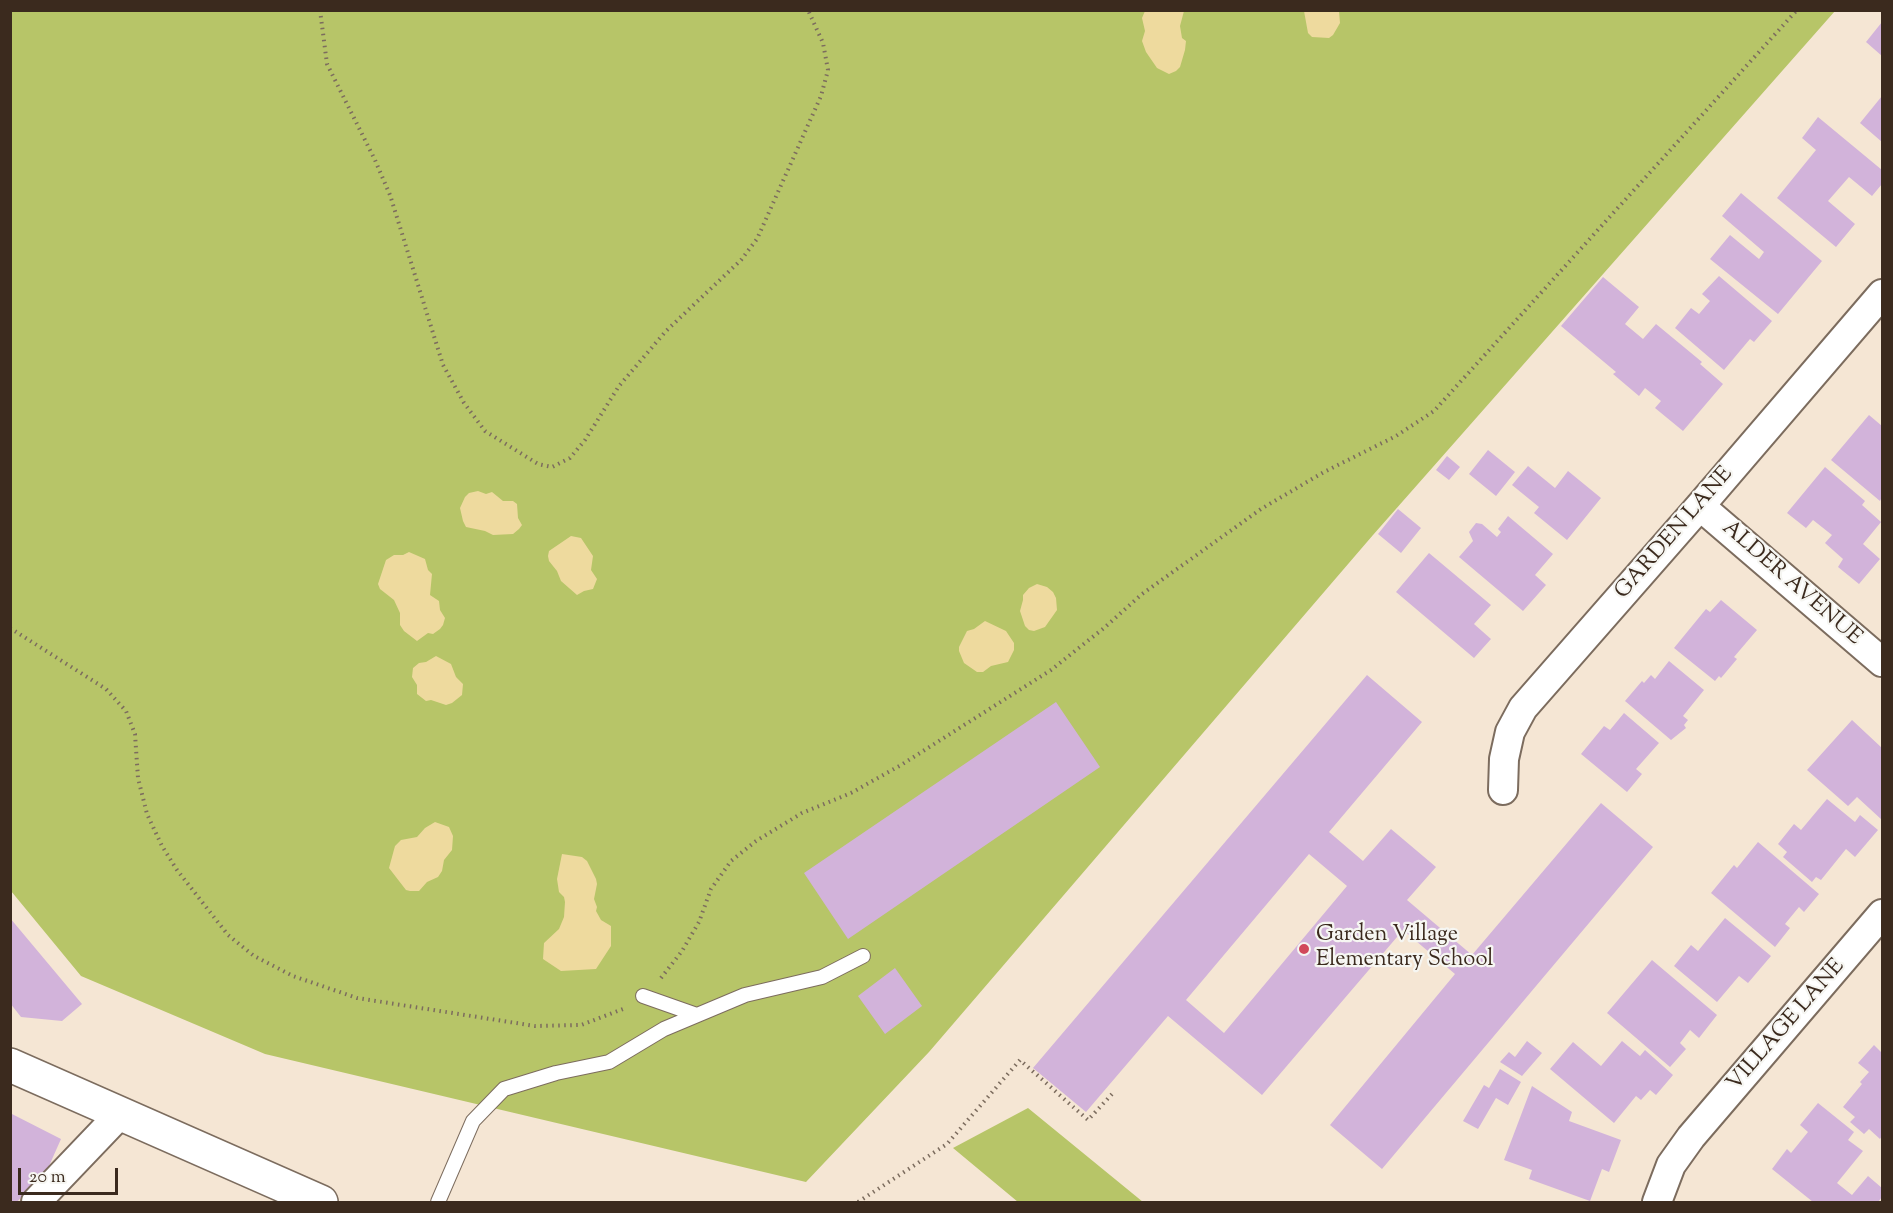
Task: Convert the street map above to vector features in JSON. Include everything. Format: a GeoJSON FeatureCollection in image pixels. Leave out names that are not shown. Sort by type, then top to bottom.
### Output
{"type":"FeatureCollection","features":[{"type":"Feature","properties":{"kind":"street","name":"GARDEN LANE"},"geometry":{"type":"LineString","coordinates":[[1503,790],[1504,759],[1510,732],[1523,708],[1882,294]]}},
{"type":"Feature","properties":{"kind":"street","name":"ALDER AVENUE"},"geometry":{"type":"LineString","coordinates":[[1700,506],[1882,662]]}},
{"type":"Feature","properties":{"kind":"street","name":"VILLAGE LANE"},"geometry":{"type":"LineString","coordinates":[[1657,1203],[1671,1165],[1691,1137],[1882,914]]}},
{"type":"Feature","properties":{"kind":"street"},"geometry":{"type":"LineString","coordinates":[[10,1065],[321,1203]]}},
{"type":"Feature","properties":{"kind":"street"},"geometry":{"type":"LineString","coordinates":[[36,1203],[121,1113]]}},
{"type":"Feature","properties":{"kind":"lane"},"geometry":{"type":"LineString","coordinates":[[438,1203],[473,1121],[504,1089],[556,1073],[609,1062],[664,1029],[745,995],[822,977],[864,956]]}},
{"type":"Feature","properties":{"kind":"lane"},"geometry":{"type":"LineString","coordinates":[[644,996],[698,1015]]}},
{"type":"Feature","properties":{"kind":"path"},"geometry":{"type":"LineString","coordinates":[[320,10],[327,64],[390,195],[442,365],[464,403],[485,431],[538,464],[552,467],[570,458],[585,440],[619,386],[666,331],[741,260],[757,239],[822,96],[828,70],[823,43],[808,10]]}},
{"type":"Feature","properties":{"kind":"path"},"geometry":{"type":"LineString","coordinates":[[10,628],[106,689],[126,711],[135,734],[138,778],[144,805],[162,846],[177,870],[228,935],[254,956],[293,976],[357,998],[535,1026],[581,1025],[612,1015],[635,1004],[657,983],[682,951],[699,922],[711,889],[731,861],[756,841],[802,813],[851,793],[901,765],[1051,670],[1142,594],[1261,509],[1324,472],[1396,436],[1434,411],[1797,10]]}},
{"type":"Feature","properties":{"kind":"path"},"geometry":{"type":"LineString","coordinates":[[858,1203],[947,1144],[1020,1060],[1088,1120],[1113,1093]]}},
{"type":"Feature","properties":{"kind":"green space"},"geometry":{"type":"Polygon","coordinates":[[[10,11],[1835,11],[1373,535],[929,1052],[806,1182],[265,1054],[81,976],[11,891],[10,11]]]}},
{"type":"Feature","properties":{"kind":"green space"},"geometry":{"type":"Polygon","coordinates":[[[1028,1108],[1143,1202],[1018,1202],[953,1148],[1028,1108]]]}},
{"type":"Feature","properties":{"kind":"sand"},"geometry":{"type":"Polygon","coordinates":[[[1145,11],[1184,11],[1180,26],[1182,38],[1186,41],[1185,50],[1180,67],[1176,71],[1169,74],[1157,68],[1146,52],[1142,41],[1145,31],[1142,18],[1145,11]]]}},
{"type":"Feature","properties":{"kind":"sand"},"geometry":{"type":"Polygon","coordinates":[[[1304,11],[1339,11],[1340,23],[1329,38],[1312,37],[1308,33],[1304,11]]]}},
{"type":"Feature","properties":{"kind":"sand"},"geometry":{"type":"Polygon","coordinates":[[[478,491],[486,494],[492,492],[503,501],[513,501],[517,504],[518,518],[522,525],[519,529],[513,534],[493,535],[466,527],[460,508],[469,493],[478,491]]]}},
{"type":"Feature","properties":{"kind":"sand"},"geometry":{"type":"Polygon","coordinates":[[[571,536],[581,538],[593,556],[591,570],[597,579],[593,589],[577,595],[561,581],[548,556],[549,551],[571,536]]]}},
{"type":"Feature","properties":{"kind":"sand"},"geometry":{"type":"Polygon","coordinates":[[[409,552],[425,559],[428,570],[432,574],[430,595],[439,601],[440,610],[445,618],[440,629],[433,634],[428,633],[417,641],[404,631],[400,625],[400,613],[394,600],[380,589],[378,584],[386,560],[394,555],[409,552]]]}},
{"type":"Feature","properties":{"kind":"sand"},"geometry":{"type":"Polygon","coordinates":[[[1037,584],[1053,592],[1057,610],[1045,627],[1034,631],[1025,626],[1020,611],[1023,595],[1037,584]]]}},
{"type":"Feature","properties":{"kind":"sand"},"geometry":{"type":"Polygon","coordinates":[[[985,621],[1006,631],[1014,643],[1014,650],[1008,662],[991,666],[983,672],[977,672],[964,663],[959,647],[967,631],[985,621]]]}},
{"type":"Feature","properties":{"kind":"sand"},"geometry":{"type":"Polygon","coordinates":[[[436,656],[451,664],[456,677],[463,684],[462,695],[446,705],[431,700],[426,701],[417,694],[417,685],[412,677],[413,668],[436,656]]]}},
{"type":"Feature","properties":{"kind":"sand"},"geometry":{"type":"Polygon","coordinates":[[[435,822],[449,827],[453,836],[452,850],[444,860],[438,877],[427,882],[419,891],[406,890],[389,868],[395,846],[401,840],[417,837],[435,822]]]}},
{"type":"Feature","properties":{"kind":"sand"},"geometry":{"type":"Polygon","coordinates":[[[562,854],[582,857],[587,861],[597,884],[594,899],[596,911],[601,920],[611,926],[611,946],[596,969],[561,971],[543,959],[544,943],[559,929],[564,917],[565,902],[559,892],[557,879],[562,854]]]}},
{"type":"Feature","properties":{"kind":"building"},"geometry":{"type":"Polygon","coordinates":[[[1882,22],[1882,56],[1866,42],[1882,22]]]}},
{"type":"Feature","properties":{"kind":"building"},"geometry":{"type":"Polygon","coordinates":[[[1882,96],[1882,142],[1860,123],[1882,96]]]}},
{"type":"Feature","properties":{"kind":"building"},"geometry":{"type":"Polygon","coordinates":[[[1818,117],[1882,170],[1882,184],[1872,196],[1849,177],[1828,201],[1855,224],[1836,247],[1777,198],[1816,150],[1802,138],[1818,117]]]}},
{"type":"Feature","properties":{"kind":"building"},"geometry":{"type":"Polygon","coordinates":[[[1741,193],[1822,261],[1778,314],[1710,259],[1730,235],[1759,259],[1764,252],[1722,216],[1741,193]]]}},
{"type":"Feature","properties":{"kind":"building"},"geometry":{"type":"Polygon","coordinates":[[[1719,276],[1772,321],[1754,342],[1750,339],[1724,370],[1675,328],[1691,308],[1699,314],[1710,301],[1702,294],[1719,276]]]}},
{"type":"Feature","properties":{"kind":"building"},"geometry":{"type":"Polygon","coordinates":[[[1603,277],[1639,307],[1625,324],[1643,339],[1656,324],[1702,362],[1700,364],[1723,384],[1683,431],[1655,408],[1661,401],[1645,388],[1639,396],[1613,374],[1616,372],[1561,326],[1603,277]]]}},
{"type":"Feature","properties":{"kind":"building"},"geometry":{"type":"Polygon","coordinates":[[[1869,415],[1882,426],[1882,497],[1880,501],[1831,460],[1869,415]]]}},
{"type":"Feature","properties":{"kind":"building"},"geometry":{"type":"Polygon","coordinates":[[[1488,450],[1515,472],[1496,496],[1469,474],[1488,450]]]}},
{"type":"Feature","properties":{"kind":"building"},"geometry":{"type":"Polygon","coordinates":[[[1447,456],[1460,467],[1449,480],[1436,470],[1447,456]]]}},
{"type":"Feature","properties":{"kind":"building"},"geometry":{"type":"Polygon","coordinates":[[[1528,466],[1555,488],[1568,471],[1601,498],[1567,540],[1534,513],[1539,507],[1512,485],[1528,466]]]}},
{"type":"Feature","properties":{"kind":"building"},"geometry":{"type":"Polygon","coordinates":[[[1825,467],[1865,501],[1862,505],[1881,522],[1863,544],[1880,559],[1859,584],[1838,567],[1843,559],[1825,543],[1832,535],[1813,520],[1806,528],[1787,513],[1825,467]]]}},
{"type":"Feature","properties":{"kind":"building"},"geometry":{"type":"Polygon","coordinates":[[[1398,509],[1421,528],[1401,553],[1378,534],[1398,509]]]}},
{"type":"Feature","properties":{"kind":"building"},"geometry":{"type":"Polygon","coordinates":[[[1508,516],[1553,554],[1535,575],[1546,585],[1523,611],[1459,557],[1473,541],[1469,532],[1476,523],[1482,524],[1497,537],[1501,532],[1498,529],[1508,516]]]}},
{"type":"Feature","properties":{"kind":"building"},"geometry":{"type":"Polygon","coordinates":[[[1429,553],[1491,605],[1474,624],[1491,639],[1474,658],[1396,592],[1429,553]]]}},
{"type":"Feature","properties":{"kind":"building"},"geometry":{"type":"Polygon","coordinates":[[[1721,600],[1757,630],[1734,657],[1737,659],[1721,678],[1719,676],[1715,681],[1674,648],[1706,609],[1710,612],[1721,600]]]}},
{"type":"Feature","properties":{"kind":"building"},"geometry":{"type":"Polygon","coordinates":[[[1669,661],[1704,690],[1683,716],[1688,720],[1684,725],[1686,728],[1671,740],[1625,701],[1642,681],[1644,683],[1651,675],[1655,679],[1669,661]]]}},
{"type":"Feature","properties":{"kind":"building"},"geometry":{"type":"Polygon","coordinates":[[[1367,675],[1422,722],[1329,832],[1363,861],[1391,829],[1436,867],[1407,900],[1472,955],[1601,803],[1653,847],[1382,1169],[1330,1125],[1455,974],[1403,930],[1262,1095],[1168,1016],[1086,1112],[1033,1068],[1367,675]],[[1309,854],[1186,1000],[1224,1033],[1347,886],[1309,854]]]}},
{"type":"Feature","properties":{"kind":"building"},"geometry":{"type":"Polygon","coordinates":[[[1056,702],[1100,767],[848,939],[804,873],[1056,702]]]}},
{"type":"Feature","properties":{"kind":"building"},"geometry":{"type":"Polygon","coordinates":[[[1624,713],[1659,743],[1636,769],[1642,774],[1627,792],[1581,754],[1604,726],[1610,730],[1624,713]]]}},
{"type":"Feature","properties":{"kind":"building"},"geometry":{"type":"Polygon","coordinates":[[[1852,720],[1882,748],[1882,820],[1857,797],[1848,806],[1807,770],[1852,720]]]}},
{"type":"Feature","properties":{"kind":"building"},"geometry":{"type":"Polygon","coordinates":[[[1827,799],[1855,822],[1860,815],[1878,830],[1855,857],[1846,849],[1821,880],[1816,877],[1812,882],[1783,857],[1787,852],[1778,844],[1794,824],[1801,830],[1827,799]]]}},
{"type":"Feature","properties":{"kind":"building"},"geometry":{"type":"Polygon","coordinates":[[[1758,842],[1819,894],[1804,912],[1799,907],[1785,924],[1790,928],[1775,947],[1711,893],[1734,865],[1737,868],[1758,842]]]}},
{"type":"Feature","properties":{"kind":"building"},"geometry":{"type":"Polygon","coordinates":[[[10,918],[82,1004],[62,1021],[21,1017],[10,1003],[10,918]]]}},
{"type":"Feature","properties":{"kind":"building"},"geometry":{"type":"Polygon","coordinates":[[[1725,918],[1771,956],[1748,983],[1739,976],[1717,1002],[1674,966],[1691,945],[1698,951],[1725,918]]]}},
{"type":"Feature","properties":{"kind":"building"},"geometry":{"type":"Polygon","coordinates":[[[1652,960],[1717,1015],[1699,1038],[1690,1030],[1680,1043],[1686,1049],[1670,1067],[1607,1013],[1652,960]]]}},
{"type":"Feature","properties":{"kind":"building"},"geometry":{"type":"Polygon","coordinates":[[[895,968],[922,1006],[885,1034],[858,996],[895,968]]]}},
{"type":"Feature","properties":{"kind":"building"},"geometry":{"type":"Polygon","coordinates":[[[1527,1041],[1542,1053],[1522,1076],[1500,1062],[1509,1052],[1515,1057],[1527,1041]]]}},
{"type":"Feature","properties":{"kind":"building"},"geometry":{"type":"Polygon","coordinates":[[[1622,1041],[1640,1056],[1645,1050],[1673,1075],[1656,1095],[1650,1090],[1641,1100],[1636,1096],[1614,1123],[1550,1069],[1573,1042],[1601,1066],[1622,1041]]]}},
{"type":"Feature","properties":{"kind":"building"},"geometry":{"type":"Polygon","coordinates":[[[1874,1045],[1882,1053],[1882,1136],[1880,1139],[1869,1129],[1864,1134],[1850,1122],[1855,1117],[1843,1107],[1869,1072],[1858,1063],[1874,1045]]]}},
{"type":"Feature","properties":{"kind":"building"},"geometry":{"type":"Polygon","coordinates":[[[1500,1069],[1521,1082],[1508,1105],[1496,1098],[1478,1129],[1463,1121],[1484,1085],[1489,1088],[1500,1069]]]}},
{"type":"Feature","properties":{"kind":"building"},"geometry":{"type":"Polygon","coordinates":[[[1532,1086],[1572,1112],[1569,1121],[1621,1140],[1609,1172],[1602,1169],[1590,1201],[1529,1179],[1532,1170],[1504,1160],[1532,1086]]]}},
{"type":"Feature","properties":{"kind":"building"},"geometry":{"type":"Polygon","coordinates":[[[1818,1103],[1854,1132],[1848,1140],[1863,1151],[1837,1183],[1852,1195],[1868,1176],[1882,1188],[1882,1197],[1878,1202],[1813,1202],[1772,1169],[1787,1149],[1791,1153],[1808,1132],[1800,1125],[1818,1103]]]}},
{"type":"Feature","properties":{"kind":"building"},"geometry":{"type":"Polygon","coordinates":[[[10,1113],[61,1139],[49,1166],[17,1202],[10,1202],[10,1113]]]}},
{"type":"Feature","properties":{"kind":"place","name":"Garden Village Elementary School"},"geometry":{"type":"Point","coordinates":[1304,949]}}]}
